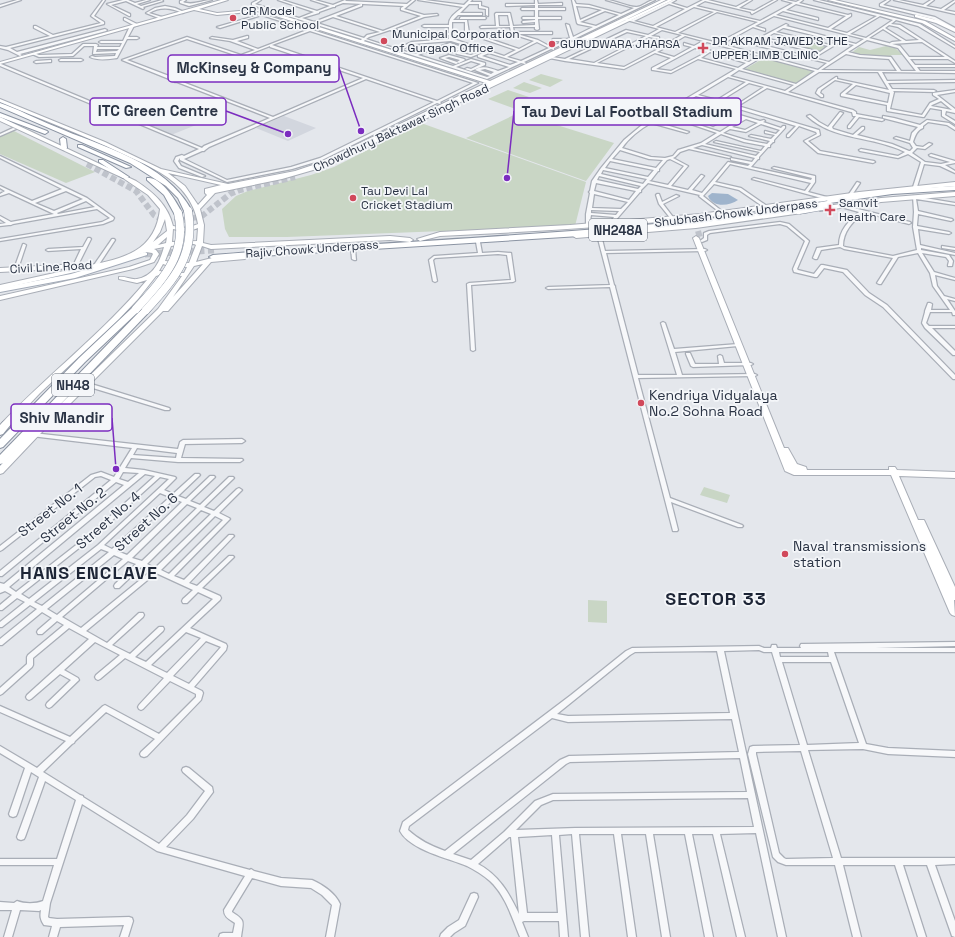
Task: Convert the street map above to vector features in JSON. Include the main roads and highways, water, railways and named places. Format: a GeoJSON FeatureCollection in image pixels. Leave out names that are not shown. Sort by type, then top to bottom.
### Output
{"type":"FeatureCollection","features":[{"type":"Feature","properties":{"kind":"highway","name":"NH48"},"geometry":{"type":"LineString","coordinates":[[0,105],[36,124],[46,132],[127,166],[152,180],[173,203],[178,213],[180,226],[179,244],[172,264],[161,281],[136,309],[82,360],[0,445]]}},
{"type":"Feature","properties":{"kind":"highway","name":"NH48"},"geometry":{"type":"LineString","coordinates":[[0,110],[110,150],[160,178],[181,198],[188,211],[191,232],[186,258],[171,282],[146,310],[0,461]]}},
{"type":"Feature","properties":{"kind":"highway"},"geometry":{"type":"LineString","coordinates":[[0,115],[37,130],[46,132]]}},
{"type":"Feature","properties":{"kind":"highway"},"geometry":{"type":"LineString","coordinates":[[63,139],[64,148]]}},
{"type":"Feature","properties":{"kind":"highway"},"geometry":{"type":"LineString","coordinates":[[76,144],[79,149],[125,177]]}},
{"type":"Feature","properties":{"kind":"highway"},"geometry":{"type":"LineString","coordinates":[[110,150],[131,156]]}},
{"type":"Feature","properties":{"kind":"highway","name":"Shubhash Chowk Underpass"},"geometry":{"type":"LineString","coordinates":[[421,241],[599,232],[693,224],[877,194],[955,188]]}},
{"type":"Feature","properties":{"kind":"highway","name":"Shubhash Chowk Underpass"},"geometry":{"type":"LineString","coordinates":[[826,202],[955,193]]}},
{"type":"Feature","properties":{"kind":"highway","name":"NH248A"},"geometry":{"type":"LineString","coordinates":[[411,242],[421,241]]}},
{"type":"Feature","properties":{"kind":"highway","name":"Rajiv Chowk Underpass"},"geometry":{"type":"LineString","coordinates":[[212,255],[411,242]]}},
{"type":"Feature","properties":{"kind":"main road"},"geometry":{"type":"LineString","coordinates":[[0,63],[20,55],[34,54],[100,33],[134,26],[226,0]]}},
{"type":"Feature","properties":{"kind":"main road"},"geometry":{"type":"LineString","coordinates":[[830,0],[929,21],[955,36]]}},
{"type":"Feature","properties":{"kind":"main road"},"geometry":{"type":"LineString","coordinates":[[839,0],[923,22],[955,40]]}},
{"type":"Feature","properties":{"kind":"main road"},"geometry":{"type":"LineString","coordinates":[[850,0],[930,19],[955,30]]}},
{"type":"Feature","properties":{"kind":"main road","name":"Chowdhury Baktawar Singh Road"},"geometry":{"type":"LineString","coordinates":[[668,1],[625,19],[325,166],[305,172],[208,193],[207,190],[318,165],[547,57],[557,51],[644,10],[668,1]]}},
{"type":"Feature","properties":{"kind":"main road"},"geometry":{"type":"LineString","coordinates":[[193,9],[216,14],[260,10],[292,21],[362,40],[378,48],[490,83]]}},
{"type":"Feature","properties":{"kind":"main road"},"geometry":{"type":"LineString","coordinates":[[0,100],[80,132],[156,168],[178,183],[189,194],[198,208],[201,225],[200,243],[191,265],[184,275],[177,294]]}},
{"type":"Feature","properties":{"kind":"main road"},"geometry":{"type":"LineString","coordinates":[[0,119],[125,177],[153,195],[169,222],[170,230],[168,245],[161,263],[142,290],[96,339],[42,386],[2,428]]}},
{"type":"Feature","properties":{"kind":"main road"},"geometry":{"type":"LineString","coordinates":[[64,148],[75,158],[87,164]]}},
{"type":"Feature","properties":{"kind":"main road"},"geometry":{"type":"LineString","coordinates":[[295,177],[320,170],[325,166]]}},
{"type":"Feature","properties":{"kind":"main road"},"geometry":{"type":"LineString","coordinates":[[156,168],[203,178],[230,186]]}},
{"type":"Feature","properties":{"kind":"main road"},"geometry":{"type":"LineString","coordinates":[[421,241],[440,234],[587,226],[672,218],[722,213],[804,201],[826,202],[852,194],[955,184]]}},
{"type":"Feature","properties":{"kind":"main road"},"geometry":{"type":"LineString","coordinates":[[198,208],[214,191]]}},
{"type":"Feature","properties":{"kind":"main road"},"geometry":{"type":"LineString","coordinates":[[421,241],[437,245],[599,235],[697,233],[814,210],[955,193]]}},
{"type":"Feature","properties":{"kind":"main road"},"geometry":{"type":"LineString","coordinates":[[804,201],[814,210]]}},
{"type":"Feature","properties":{"kind":"main road"},"geometry":{"type":"LineString","coordinates":[[144,253],[159,231],[163,217],[162,208]]}},
{"type":"Feature","properties":{"kind":"main road"},"geometry":{"type":"LineString","coordinates":[[0,287],[99,265],[144,253],[170,230],[187,230],[201,225]]}},
{"type":"Feature","properties":{"kind":"main road"},"geometry":{"type":"LineString","coordinates":[[697,233],[738,346],[748,364]]}},
{"type":"Feature","properties":{"kind":"main road"},"geometry":{"type":"LineString","coordinates":[[0,290],[72,276],[168,245],[185,241],[200,243],[212,255]]}},
{"type":"Feature","properties":{"kind":"main road"},"geometry":{"type":"LineString","coordinates":[[161,263],[191,265],[212,255],[392,247],[411,242]]}},
{"type":"Feature","properties":{"kind":"main road"},"geometry":{"type":"LineString","coordinates":[[0,294],[77,278],[150,250],[154,251],[156,254],[152,260],[145,264],[0,298]]}},
{"type":"Feature","properties":{"kind":"main road"},"geometry":{"type":"LineString","coordinates":[[702,250],[752,375],[788,457],[794,466],[801,469],[895,471],[955,475]]}},
{"type":"Feature","properties":{"kind":"main road"},"geometry":{"type":"LineString","coordinates":[[0,471],[177,294],[212,255]]}},
{"type":"Feature","properties":{"kind":"main road","name":"Civil Line Road"},"geometry":{"type":"LineString","coordinates":[[0,270],[99,265]]}},
{"type":"Feature","properties":{"kind":"main road"},"geometry":{"type":"LineString","coordinates":[[95,276],[137,281],[155,273],[175,272],[184,275]]}},
{"type":"Feature","properties":{"kind":"main road"},"geometry":{"type":"LineString","coordinates":[[121,278],[134,282],[142,290],[177,294]]}},
{"type":"Feature","properties":{"kind":"main road"},"geometry":{"type":"LineString","coordinates":[[0,476],[36,436]]}},
{"type":"Feature","properties":{"kind":"main road"},"geometry":{"type":"LineString","coordinates":[[895,471],[955,597]]}},
{"type":"Feature","properties":{"kind":"main road"},"geometry":{"type":"LineString","coordinates":[[895,471],[955,614]]}},
{"type":"Feature","properties":{"kind":"water"},"geometry":{"type":"Polygon","coordinates":[[[712,193],[728,194],[738,200],[726,205],[717,204],[710,200],[708,196],[712,193]]]}},
{"type":"Feature","properties":{"kind":"tunnel"},"geometry":{"type":"LineString","coordinates":[[87,164],[136,191],[154,215],[165,221],[174,222],[202,216],[230,194],[240,190],[295,177]]}},
{"type":"Feature","properties":{"kind":"tunnel"},"geometry":{"type":"LineString","coordinates":[[698,231],[700,238]]}},
{"type":"Feature","properties":{"kind":"tunnel"},"geometry":{"type":"LineString","coordinates":[[145,254],[214,250]]}},
{"type":"Feature","properties":{"kind":"place","name":"CR Model Public School"},"geometry":{"type":"Point","coordinates":[233,18]}},
{"type":"Feature","properties":{"kind":"place","name":"Municipal Corporation of Gurgaon Office"},"geometry":{"type":"Point","coordinates":[384,41]}},
{"type":"Feature","properties":{"kind":"place","name":"GURUDWARA JHARSA"},"geometry":{"type":"Point","coordinates":[552,44]}},
{"type":"Feature","properties":{"kind":"place","name":"DR AKRAM JAWED'S THE UPPER LIMB CLINIC"},"geometry":{"type":"Point","coordinates":[703,48]}},
{"type":"Feature","properties":{"kind":"place","name":"McKinsey & Company"},"geometry":{"type":"Point","coordinates":[361,131]}},
{"type":"Feature","properties":{"kind":"place","name":"ITC Green Centre"},"geometry":{"type":"Point","coordinates":[288,134]}},
{"type":"Feature","properties":{"kind":"place","name":"Tau Devi Lal Football Stadium"},"geometry":{"type":"Point","coordinates":[507,178]}},
{"type":"Feature","properties":{"kind":"place","name":"Tau Devi Lal Cricket Stadium"},"geometry":{"type":"Point","coordinates":[353,198]}},
{"type":"Feature","properties":{"kind":"place","name":"Samvit Health Care"},"geometry":{"type":"Point","coordinates":[830,210]}},
{"type":"Feature","properties":{"kind":"place","name":"Kendriya Vidyalaya No.2 Sohna Road"},"geometry":{"type":"Point","coordinates":[641,403]}},
{"type":"Feature","properties":{"kind":"place","name":"Shiv Mandir"},"geometry":{"type":"Point","coordinates":[116,469]}},
{"type":"Feature","properties":{"kind":"place","name":"Naval transmissions station"},"geometry":{"type":"Point","coordinates":[785,554]}},
{"type":"Feature","properties":{"kind":"district","name":"HANS ENCLAVE"},"geometry":{"type":"Point","coordinates":[89,572]}},
{"type":"Feature","properties":{"kind":"district","name":"SECTOR 33"},"geometry":{"type":"Point","coordinates":[716,598]}}]}
